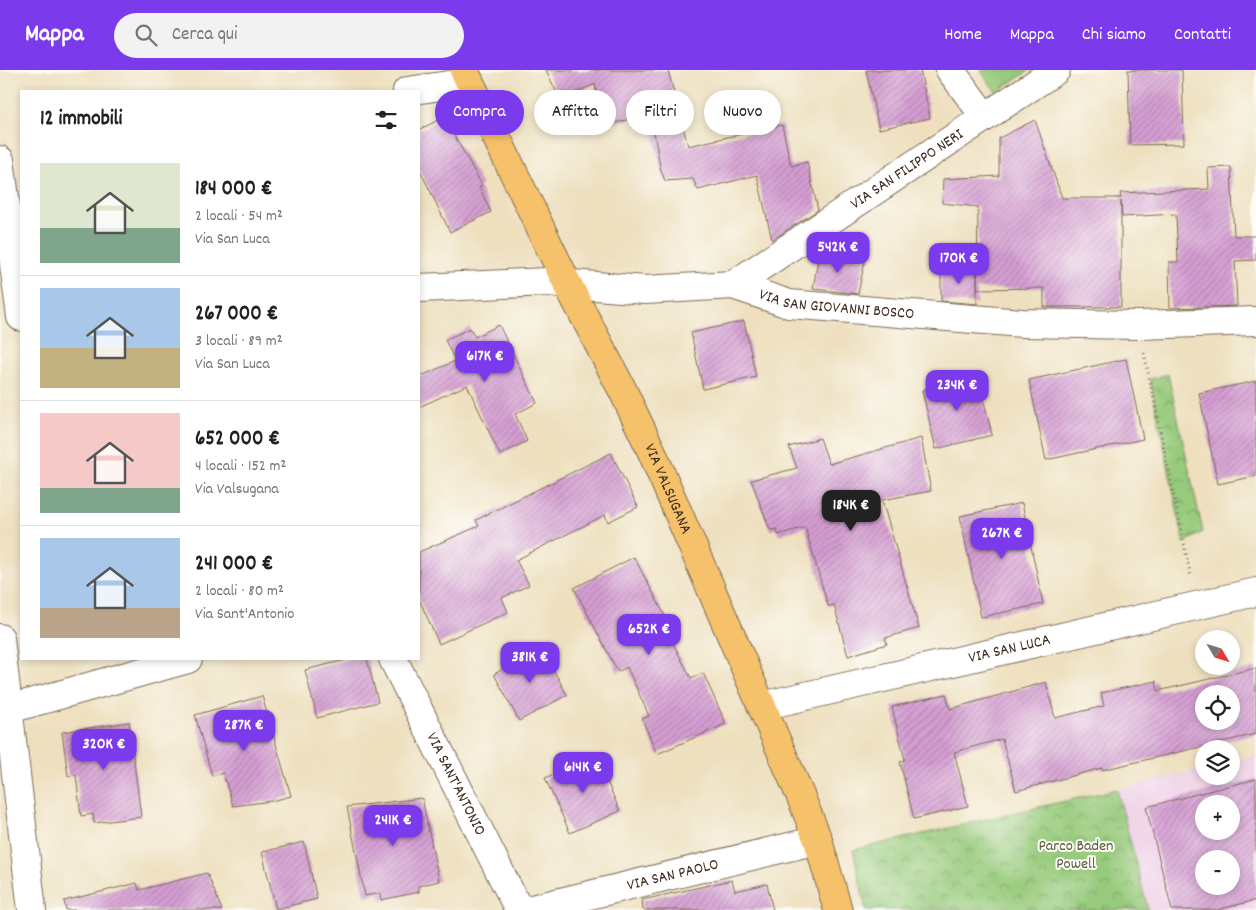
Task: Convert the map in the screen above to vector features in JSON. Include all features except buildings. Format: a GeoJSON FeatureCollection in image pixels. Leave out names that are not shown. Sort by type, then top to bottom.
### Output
{"type":"FeatureCollection","features":[{"type":"Feature","properties":{"kind":"main road","name":"VIA VALSUGANA"},"geometry":{"type":"LineString","coordinates":[[467,76],[567,284],[623,391],[651,450],[818,840],[838,910]]}},
{"type":"Feature","properties":{"kind":"street"},"geometry":{"type":"LineString","coordinates":[[950,70],[985,117]]}},
{"type":"Feature","properties":{"kind":"street","name":"VIA SAN FILIPPO NERI"},"geometry":{"type":"LineString","coordinates":[[733,286],[1056,70]]}},
{"type":"Feature","properties":{"kind":"street","name":"VIA VALSUGANA"},"geometry":{"type":"LineString","coordinates":[[411,90],[467,76]]}},
{"type":"Feature","properties":{"kind":"street"},"geometry":{"type":"LineString","coordinates":[[0,160],[20,310]]}},
{"type":"Feature","properties":{"kind":"street","name":"VIA SAN GIOVANNI BOSCO"},"geometry":{"type":"LineString","coordinates":[[420,288],[547,282],[645,290],[733,286],[788,304],[1022,322],[1138,326],[1256,321]]}},
{"type":"Feature","properties":{"kind":"street"},"geometry":{"type":"LineString","coordinates":[[0,322],[20,321]]}},
{"type":"Feature","properties":{"kind":"street","name":"VIA SAN LUCA"},"geometry":{"type":"LineString","coordinates":[[762,706],[1256,592]]}},
{"type":"Feature","properties":{"kind":"street"},"geometry":{"type":"LineString","coordinates":[[0,638],[32,910]]}},
{"type":"Feature","properties":{"kind":"street"},"geometry":{"type":"LineString","coordinates":[[9,709],[184,660]]}},
{"type":"Feature","properties":{"kind":"street","name":"VIA SANT'ANTONIO"},"geometry":{"type":"LineString","coordinates":[[394,660],[519,910]]}},
{"type":"Feature","properties":{"kind":"street","name":"VIA SAN PAOLO"},"geometry":{"type":"LineString","coordinates":[[527,910],[818,840]]}},
{"type":"Feature","properties":{"kind":"path"},"geometry":{"type":"LineString","coordinates":[[1138,326],[1197,605]]}},
{"type":"Feature","properties":{"kind":"shaded area"},"geometry":{"type":"Polygon","coordinates":[[[1256,755],[1256,910],[1148,910],[1117,789],[1195,770],[1195,785],[1240,785],[1240,759],[1256,755]]]}},
{"type":"Feature","properties":{"kind":"green space"},"geometry":{"type":"Polygon","coordinates":[[[1030,70],[996,92],[981,71],[1030,70]]]}},
{"type":"Feature","properties":{"kind":"green space"},"geometry":{"type":"Polygon","coordinates":[[[1168,374],[1203,532],[1184,543],[1150,379],[1168,374]]]}},
{"type":"Feature","properties":{"kind":"green space","name":"Parco Baden Powell"},"geometry":{"type":"Polygon","coordinates":[[[1117,789],[1148,910],[866,910],[853,850],[1117,789]]]}}]}
